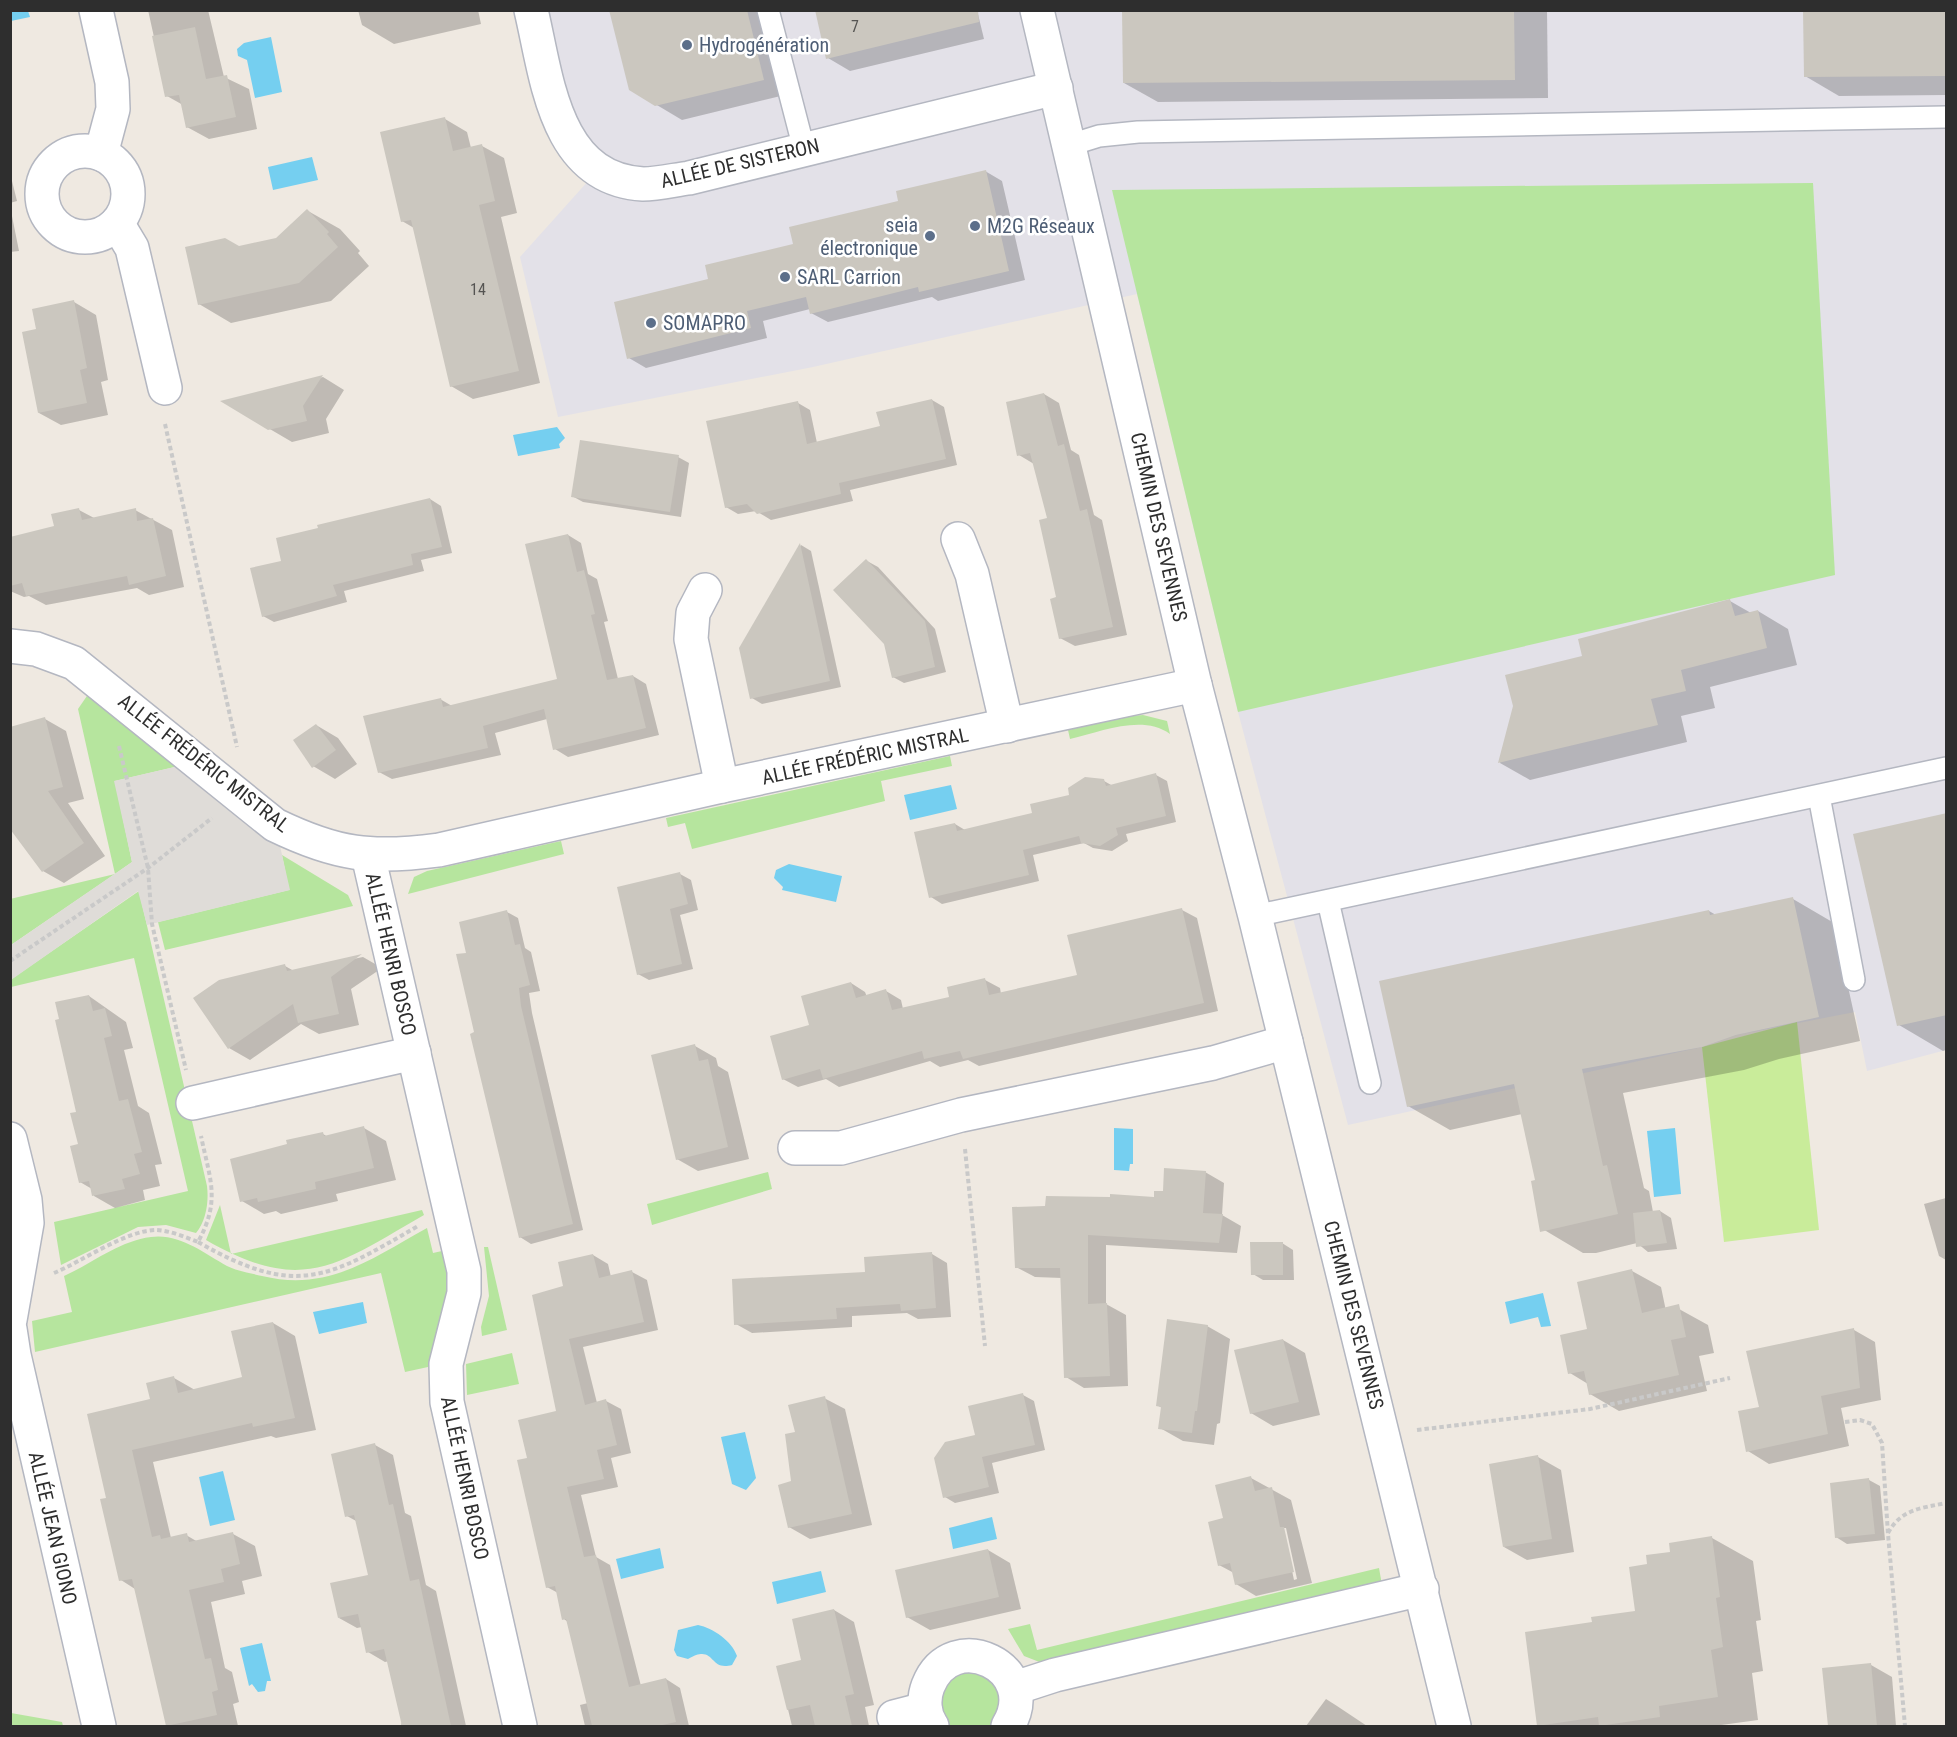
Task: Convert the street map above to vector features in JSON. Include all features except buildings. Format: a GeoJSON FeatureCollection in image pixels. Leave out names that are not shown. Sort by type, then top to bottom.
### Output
{"type":"FeatureCollection","features":[{"type":"Feature","properties":{"kind":"street"},"geometry":{"type":"LineString","coordinates":[[96,10],[112,82],[114,109],[101,154]]}},
{"type":"Feature","properties":{"kind":"street","name":"ALLÉE DE SISTERON"},"geometry":{"type":"LineString","coordinates":[[531,10],[560,123],[576,151],[598,170],[628,181],[662,182],[1056,88]]}},
{"type":"Feature","properties":{"kind":"street","name":"CHEMIN DES SEVENNES"},"geometry":{"type":"LineString","coordinates":[[1037,10],[1195,686],[1255,916],[1385,1438],[1454,1726]]}},
{"type":"Feature","properties":{"kind":"street"},"geometry":{"type":"LineString","coordinates":[[80,151],[101,154],[120,167],[127,181],[129,196],[126,211],[117,223],[105,232],[91,237],[76,236],[62,230],[51,220],[44,207],[42,192],[45,177],[53,164],[65,155],[80,151]]}},
{"type":"Feature","properties":{"kind":"street"},"geometry":{"type":"LineString","coordinates":[[117,223],[132,248],[165,388]]}},
{"type":"Feature","properties":{"kind":"street"},"geometry":{"type":"LineString","coordinates":[[958,539],[972,574],[1007,726]]}},
{"type":"Feature","properties":{"kind":"street"},"geometry":{"type":"LineString","coordinates":[[705,590],[693,613],[691,639],[722,786]]}},
{"type":"Feature","properties":{"kind":"street","name":"ALLÉE FRÉDÉRIC MISTRAL"},"geometry":{"type":"LineString","coordinates":[[10,646],[36,649],[74,663],[275,825],[308,841],[341,852],[368,855],[439,850],[722,786],[1195,686]]}},
{"type":"Feature","properties":{"kind":"street","name":"ALLÉE HENRI BOSCO"},"geometry":{"type":"LineString","coordinates":[[368,855],[464,1271],[464,1293],[446,1364],[447,1402],[520,1726]]}},
{"type":"Feature","properties":{"kind":"street"},"geometry":{"type":"LineString","coordinates":[[795,1148],[841,1148],[961,1115],[1213,1063],[1286,1042]]}},
{"type":"Feature","properties":{"kind":"street","name":"ALLÉE HENRI BOSCO"},"geometry":{"type":"LineString","coordinates":[[193,1103],[414,1053]]}},
{"type":"Feature","properties":{"kind":"street"},"geometry":{"type":"LineString","coordinates":[[10,1139],[25,1200],[27,1223],[25,1248],[13,1305]]}},
{"type":"Feature","properties":{"kind":"street","name":"ALLÉE JEAN GIONO"},"geometry":{"type":"LineString","coordinates":[[10,1329],[16,1367],[99,1726]]}},
{"type":"Feature","properties":{"kind":"street"},"geometry":{"type":"LineString","coordinates":[[1015,1688],[1055,1676],[1422,1589]]}},
{"type":"Feature","properties":{"kind":"street"},"geometry":{"type":"LineString","coordinates":[[917,1717],[925,1692],[935,1672],[953,1659],[968,1655],[997,1664],[1008,1674],[1015,1688],[1016,1703],[1013,1718],[1008,1726]]}},
{"type":"Feature","properties":{"kind":"lane"},"geometry":{"type":"LineString","coordinates":[[768,10],[804,149]]}},
{"type":"Feature","properties":{"kind":"lane"},"geometry":{"type":"LineString","coordinates":[[1070,145],[1099,136],[1138,132],[1947,117]]}},
{"type":"Feature","properties":{"kind":"lane"},"geometry":{"type":"LineString","coordinates":[[1255,916],[1947,768]]}},
{"type":"Feature","properties":{"kind":"lane"},"geometry":{"type":"LineString","coordinates":[[1819,796],[1854,980]]}},
{"type":"Feature","properties":{"kind":"lane"},"geometry":{"type":"LineString","coordinates":[[1328,901],[1370,1083]]}},
{"type":"Feature","properties":{"kind":"path"},"geometry":{"type":"LineString","coordinates":[[116,737],[148,868],[152,924],[212,1186],[213,1207],[209,1223],[198,1242]]}},
{"type":"Feature","properties":{"kind":"path"},"geometry":{"type":"LineString","coordinates":[[961,1115],[985,1346]]}},
{"type":"Feature","properties":{"kind":"path"},"geometry":{"type":"LineString","coordinates":[[13,1305],[122,1240],[149,1230],[171,1233],[198,1242],[233,1262],[249,1268],[283,1276],[322,1275],[356,1261],[449,1207]]}},
{"type":"Feature","properties":{"kind":"path"},"geometry":{"type":"LineString","coordinates":[[1385,1438],[1426,1428],[1590,1408],[1730,1378]]}},
{"type":"Feature","properties":{"kind":"path"},"geometry":{"type":"LineString","coordinates":[[1845,1422],[1860,1420],[1872,1425],[1882,1443],[1905,1726]]}},
{"type":"Feature","properties":{"kind":"path"},"geometry":{"type":"LineString","coordinates":[[1888,1534],[1902,1515],[1912,1510],[1947,1503]]}},
{"type":"Feature","properties":{"kind":"shaded area"},"geometry":{"type":"Polygon","coordinates":[[[531,11],[1946,11],[1946,1050],[1867,1071],[1855,1012],[1736,1035],[1702,1047],[1348,1125],[1238,712],[1137,294],[813,367],[558,417],[520,257],[598,170],[531,11]]]}},
{"type":"Feature","properties":{"kind":"shaded area"},"geometry":{"type":"Polygon","coordinates":[[[179,766],[262,835],[280,846],[290,890],[147,925],[138,891],[11,980],[11,945],[132,862],[114,781],[179,766]]]}},
{"type":"Feature","properties":{"kind":"green space"},"geometry":{"type":"Polygon","coordinates":[[[1813,183],[1835,575],[1238,712],[1112,190],[1813,183]]]}},
{"type":"Feature","properties":{"kind":"green space"},"geometry":{"type":"Polygon","coordinates":[[[89,693],[179,766],[115,781],[132,862],[115,874],[78,709],[89,693]]]}},
{"type":"Feature","properties":{"kind":"green space"},"geometry":{"type":"Polygon","coordinates":[[[1143,715],[1167,721],[1170,734],[1147,725],[1134,725],[1121,726],[1070,739],[1068,730],[1143,715]]]}},
{"type":"Feature","properties":{"kind":"green space"},"geometry":{"type":"Polygon","coordinates":[[[950,756],[952,766],[881,781],[885,801],[692,849],[685,823],[668,827],[666,818],[950,756]]]}},
{"type":"Feature","properties":{"kind":"green space"},"geometry":{"type":"Polygon","coordinates":[[[561,841],[564,854],[408,894],[414,877],[427,871],[561,841]]]}},
{"type":"Feature","properties":{"kind":"green space"},"geometry":{"type":"Polygon","coordinates":[[[282,855],[348,895],[353,906],[165,950],[158,922],[289,890],[282,855]]]}},
{"type":"Feature","properties":{"kind":"green space"},"geometry":{"type":"Polygon","coordinates":[[[115,874],[11,945],[10,899],[115,874]]]}},
{"type":"Feature","properties":{"kind":"green space"},"geometry":{"type":"Polygon","coordinates":[[[139,891],[207,1186],[206,1211],[196,1233],[166,1225],[138,1227],[61,1265],[54,1222],[188,1191],[134,958],[11,987],[10,980],[139,891]]]}},
{"type":"Feature","properties":{"kind":"green space"},"geometry":{"type":"Polygon","coordinates":[[[1797,1022],[1819,1230],[1724,1242],[1702,1047],[1797,1022]]]}},
{"type":"Feature","properties":{"kind":"green space"},"geometry":{"type":"Polygon","coordinates":[[[768,1172],[772,1189],[652,1225],[647,1204],[768,1172]]]}},
{"type":"Feature","properties":{"kind":"green space"},"geometry":{"type":"Polygon","coordinates":[[[220,1205],[231,1253],[206,1240],[220,1205]]]}},
{"type":"Feature","properties":{"kind":"green space"},"geometry":{"type":"Polygon","coordinates":[[[422,1210],[424,1215],[367,1248],[342,1260],[319,1267],[295,1270],[269,1267],[233,1254],[422,1210]]]}},
{"type":"Feature","properties":{"kind":"green space"},"geometry":{"type":"Polygon","coordinates":[[[427,1228],[433,1253],[442,1251],[448,1282],[447,1300],[428,1367],[405,1372],[381,1273],[35,1352],[32,1321],[72,1312],[64,1276],[139,1239],[171,1238],[191,1245],[239,1271],[286,1280],[308,1280],[348,1270],[427,1228]]]}},
{"type":"Feature","properties":{"kind":"green space"},"geometry":{"type":"Polygon","coordinates":[[[484,1247],[488,1247],[507,1330],[482,1336],[481,1327],[489,1296],[484,1247]]]}},
{"type":"Feature","properties":{"kind":"green space"},"geometry":{"type":"Polygon","coordinates":[[[512,1353],[519,1384],[467,1395],[466,1364],[512,1353]]]}},
{"type":"Feature","properties":{"kind":"green space"},"geometry":{"type":"Polygon","coordinates":[[[1379,1568],[1382,1585],[1042,1663],[1024,1656],[1008,1629],[1030,1624],[1037,1650],[1379,1568]]]}},
{"type":"Feature","properties":{"kind":"green space"},"geometry":{"type":"Polygon","coordinates":[[[961,1670],[987,1673],[1002,1693],[993,1726],[948,1726],[941,1717],[939,1708],[941,1686],[961,1670]]]}},
{"type":"Feature","properties":{"kind":"green space"},"geometry":{"type":"Polygon","coordinates":[[[11,1713],[62,1722],[63,1726],[11,1726],[11,1713]]]}},
{"type":"Feature","properties":{"kind":"water"},"geometry":{"type":"Polygon","coordinates":[[[10,11],[28,11],[30,17],[11,21],[10,11]]]}},
{"type":"Feature","properties":{"kind":"water"},"geometry":{"type":"Polygon","coordinates":[[[271,37],[282,92],[255,98],[247,60],[238,56],[237,49],[244,43],[271,37]]]}},
{"type":"Feature","properties":{"kind":"water"},"geometry":{"type":"Polygon","coordinates":[[[312,157],[318,180],[273,190],[268,167],[312,157]]]}},
{"type":"Feature","properties":{"kind":"water"},"geometry":{"type":"Polygon","coordinates":[[[557,427],[565,438],[559,444],[560,448],[518,456],[513,435],[557,427]]]}},
{"type":"Feature","properties":{"kind":"water"},"geometry":{"type":"Polygon","coordinates":[[[951,785],[957,809],[910,820],[904,795],[951,785]]]}},
{"type":"Feature","properties":{"kind":"water"},"geometry":{"type":"Polygon","coordinates":[[[789,864],[842,876],[836,902],[782,890],[783,887],[774,878],[776,870],[789,864]]]}},
{"type":"Feature","properties":{"kind":"water"},"geometry":{"type":"Polygon","coordinates":[[[1114,1128],[1133,1129],[1133,1164],[1130,1164],[1129,1171],[1114,1170],[1114,1128]]]}},
{"type":"Feature","properties":{"kind":"water"},"geometry":{"type":"Polygon","coordinates":[[[1675,1128],[1681,1194],[1654,1197],[1647,1131],[1675,1128]]]}},
{"type":"Feature","properties":{"kind":"water"},"geometry":{"type":"Polygon","coordinates":[[[1543,1293],[1551,1326],[1541,1327],[1538,1317],[1510,1324],[1505,1302],[1543,1293]]]}},
{"type":"Feature","properties":{"kind":"water"},"geometry":{"type":"Polygon","coordinates":[[[363,1302],[367,1323],[319,1334],[313,1312],[363,1302]]]}},
{"type":"Feature","properties":{"kind":"water"},"geometry":{"type":"Polygon","coordinates":[[[745,1432],[756,1478],[746,1490],[732,1484],[721,1437],[745,1432]]]}},
{"type":"Feature","properties":{"kind":"water"},"geometry":{"type":"Polygon","coordinates":[[[223,1471],[235,1520],[210,1526],[199,1477],[223,1471]]]}},
{"type":"Feature","properties":{"kind":"water"},"geometry":{"type":"Polygon","coordinates":[[[992,1517],[997,1539],[953,1549],[949,1528],[992,1517]]]}},
{"type":"Feature","properties":{"kind":"water"},"geometry":{"type":"Polygon","coordinates":[[[660,1548],[664,1568],[621,1579],[616,1559],[660,1548]]]}},
{"type":"Feature","properties":{"kind":"water"},"geometry":{"type":"Polygon","coordinates":[[[821,1571],[826,1592],[777,1604],[772,1582],[821,1571]]]}},
{"type":"Feature","properties":{"kind":"water"},"geometry":{"type":"Polygon","coordinates":[[[698,1625],[716,1632],[731,1645],[737,1656],[732,1665],[719,1665],[703,1654],[688,1659],[677,1656],[674,1650],[678,1630],[698,1625]]]}},
{"type":"Feature","properties":{"kind":"water"},"geometry":{"type":"Polygon","coordinates":[[[262,1643],[271,1681],[267,1681],[265,1691],[258,1692],[252,1684],[249,1686],[240,1648],[262,1643]]]}},
{"type":"Feature","properties":{"kind":"place","name":"Hydrogénération"},"geometry":{"type":"Point","coordinates":[687,45]}},
{"type":"Feature","properties":{"kind":"place","name":"M2G Réseaux"},"geometry":{"type":"Point","coordinates":[975,226]}},
{"type":"Feature","properties":{"kind":"place","name":"seia électronique"},"geometry":{"type":"Point","coordinates":[930,236]}},
{"type":"Feature","properties":{"kind":"place","name":"SARL Carrion"},"geometry":{"type":"Point","coordinates":[785,277]}},
{"type":"Feature","properties":{"kind":"place","name":"SOMAPRO"},"geometry":{"type":"Point","coordinates":[651,323]}}]}
